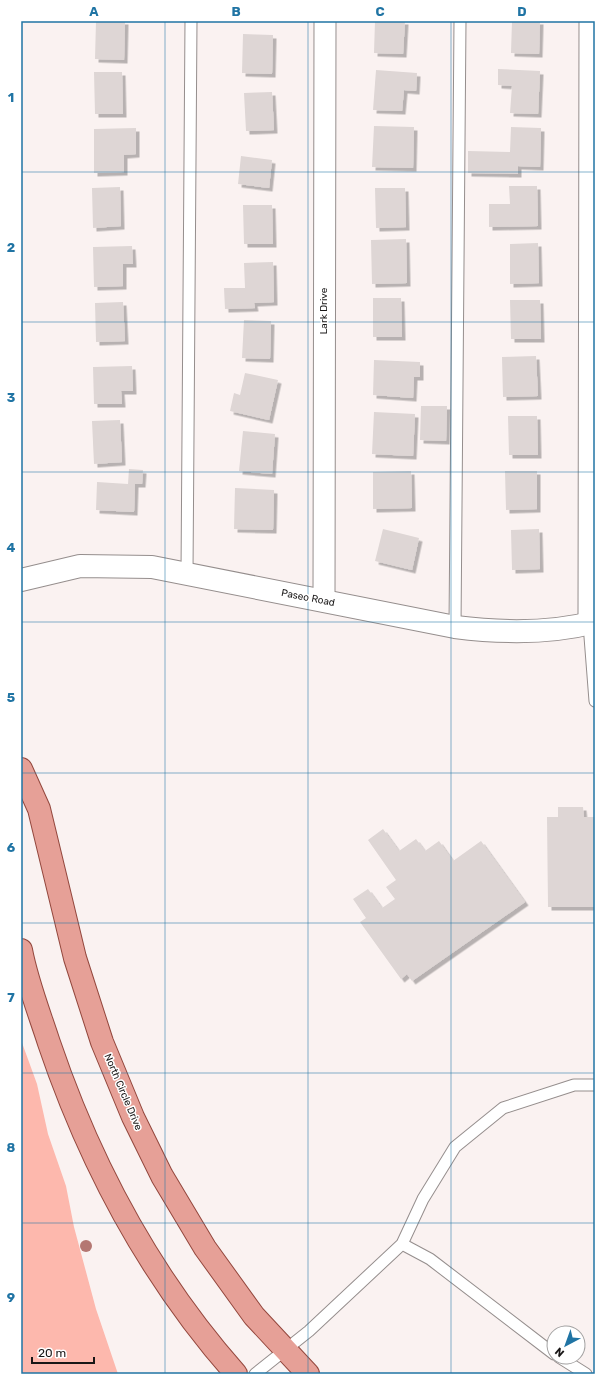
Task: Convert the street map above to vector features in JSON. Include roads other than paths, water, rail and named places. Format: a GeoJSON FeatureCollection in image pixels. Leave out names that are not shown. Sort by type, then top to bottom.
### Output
{"type":"FeatureCollection","features":[{"type":"Feature","properties":{"kind":"main road","name":"North Circle Drive"},"geometry":{"type":"LineString","coordinates":[[21,769],[39,809],[75,958],[102,1042],[133,1117],[162,1176],[205,1248],[254,1316],[308,1374]]}},
{"type":"Feature","properties":{"kind":"main road"},"geometry":{"type":"LineString","coordinates":[[21,950],[25,972],[54,1059],[84,1136],[114,1197],[158,1272],[209,1344],[236,1374]]}},
{"type":"Feature","properties":{"kind":"street","name":"Lark Drive"},"geometry":{"type":"LineString","coordinates":[[324,602],[325,21]]}},
{"type":"Feature","properties":{"kind":"street"},"geometry":{"type":"LineString","coordinates":[[590,21],[592,623]]}},
{"type":"Feature","properties":{"kind":"street","name":"Paseo Road"},"geometry":{"type":"LineString","coordinates":[[21,580],[80,566],[152,567],[188,573],[324,602],[455,627],[486,631],[533,632],[592,623]]}},
{"type":"Feature","properties":{"kind":"lane"},"geometry":{"type":"LineString","coordinates":[[188,573],[191,21]]}},
{"type":"Feature","properties":{"kind":"lane"},"geometry":{"type":"LineString","coordinates":[[455,627],[460,21]]}},
{"type":"Feature","properties":{"kind":"lane"},"geometry":{"type":"LineString","coordinates":[[592,623],[595,701]]}},
{"type":"Feature","properties":{"kind":"lane"},"geometry":{"type":"LineString","coordinates":[[255,1374],[310,1331],[402,1244],[423,1199],[455,1147],[503,1108],[574,1085],[595,1085]]}},
{"type":"Feature","properties":{"kind":"lane"},"geometry":{"type":"LineString","coordinates":[[402,1244],[430,1259],[546,1348]]}},
{"type":"Feature","properties":{"kind":"lane"},"geometry":{"type":"LineString","coordinates":[[572,1365],[586,1374]]}}]}
